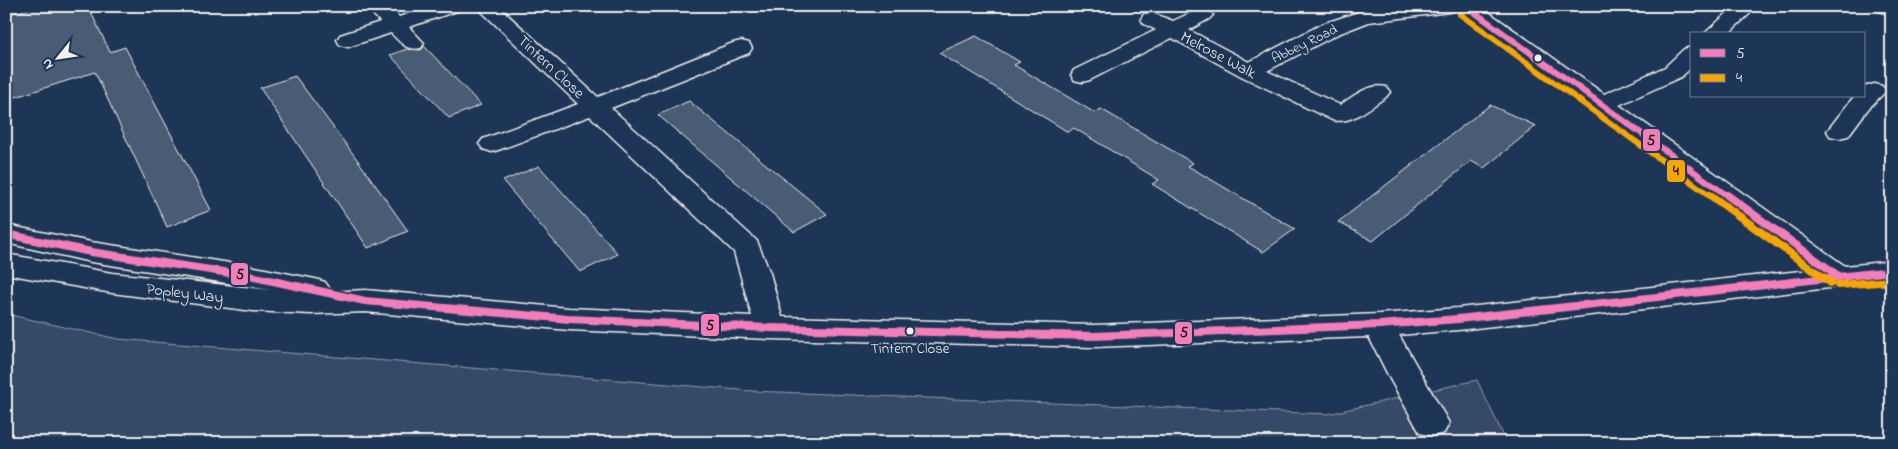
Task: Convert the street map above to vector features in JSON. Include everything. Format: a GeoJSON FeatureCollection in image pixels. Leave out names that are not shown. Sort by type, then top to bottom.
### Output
{"type":"FeatureCollection","features":[{"type":"Feature","properties":{"kind":"street"},"geometry":{"type":"LineString","coordinates":[[376,6],[413,43]]}},
{"type":"Feature","properties":{"kind":"street"},"geometry":{"type":"LineString","coordinates":[[348,40],[453,6]]}},
{"type":"Feature","properties":{"kind":"street","name":"Tintern Close"},"geometry":{"type":"LineString","coordinates":[[486,6],[747,248],[756,273],[770,328]]}},
{"type":"Feature","properties":{"kind":"street","name":"Abbey Road"},"geometry":{"type":"LineString","coordinates":[[1249,71],[1330,28],[1365,16],[1449,6]]}},
{"type":"Feature","properties":{"kind":"street"},"geometry":{"type":"LineString","coordinates":[[1466,6],[1837,275]]}},
{"type":"Feature","properties":{"kind":"street"},"geometry":{"type":"LineString","coordinates":[[1717,32],[1748,6]]}},
{"type":"Feature","properties":{"kind":"street"},"geometry":{"type":"LineString","coordinates":[[1082,75],[1202,15]]}},
{"type":"Feature","properties":{"kind":"street","name":"Melrose Walk"},"geometry":{"type":"LineString","coordinates":[[1152,19],[1249,71],[1341,115],[1378,92]]}},
{"type":"Feature","properties":{"kind":"street","name":"Tintern Close"},"geometry":{"type":"LineString","coordinates":[[492,144],[742,48]]}},
{"type":"Feature","properties":{"kind":"street"},"geometry":{"type":"LineString","coordinates":[[1599,104],[1624,95],[1673,72],[1690,56]]}},
{"type":"Feature","properties":{"kind":"street"},"geometry":{"type":"LineString","coordinates":[[1839,130],[1866,98]]}},
{"type":"Feature","properties":{"kind":"street","name":"Popley Way"},"geometry":{"type":"LineString","coordinates":[[6,234],[91,252],[250,276],[365,301]]}},
{"type":"Feature","properties":{"kind":"street","name":"Popley Way"},"geometry":{"type":"LineString","coordinates":[[6,264],[112,284],[253,300],[310,303],[365,301],[569,319],[770,328],[1093,336],[1379,325],[1467,318],[1837,275],[1892,271]]}},
{"type":"Feature","properties":{"kind":"street"},"geometry":{"type":"LineString","coordinates":[[1379,325],[1406,379],[1432,423]]}},
{"type":"Feature","properties":{"kind":"shaded area"},"geometry":{"type":"Polygon","coordinates":[[[6,314],[118,339],[752,391],[1328,414],[1477,380],[1507,443],[6,443],[6,314]]]}},
{"type":"Feature","properties":{"kind":"building"},"geometry":{"type":"Polygon","coordinates":[[[39,6],[88,6],[110,52],[125,47],[211,210],[167,227],[95,72],[6,100],[6,15],[39,6]]]}},
{"type":"Feature","properties":{"kind":"building"},"geometry":{"type":"Polygon","coordinates":[[[976,36],[1020,62],[1014,65],[1095,113],[1101,109],[1193,163],[1188,166],[1295,229],[1263,252],[1152,184],[1159,180],[1074,128],[1068,132],[939,53],[976,36]]]}},
{"type":"Feature","properties":{"kind":"building"},"geometry":{"type":"Polygon","coordinates":[[[424,46],[481,105],[449,118],[390,55],[407,49],[421,50],[424,46]]]}},
{"type":"Feature","properties":{"kind":"building"},"geometry":{"type":"Polygon","coordinates":[[[295,76],[408,231],[368,248],[260,88],[295,76]]]}},
{"type":"Feature","properties":{"kind":"building"},"geometry":{"type":"Polygon","coordinates":[[[689,101],[827,214],[794,232],[658,115],[689,101]]]}},
{"type":"Feature","properties":{"kind":"building"},"geometry":{"type":"Polygon","coordinates":[[[1490,105],[1536,126],[1484,168],[1471,161],[1373,241],[1338,222],[1490,105]]]}},
{"type":"Feature","properties":{"kind":"building"},"geometry":{"type":"Polygon","coordinates":[[[539,166],[618,254],[580,272],[503,181],[539,166]]]}},
{"type":"Feature","properties":{"kind":"transit line","name":"5"},"geometry":{"type":"LineString","coordinates":[[1466,6],[1837,275]]}},
{"type":"Feature","properties":{"kind":"transit line","name":"4"},"geometry":{"type":"LineString","coordinates":[[1460,14],[1831,283]]}},
{"type":"Feature","properties":{"kind":"transit line","name":"5"},"geometry":{"type":"LineString","coordinates":[[6,234],[91,252],[250,276],[365,301],[569,319],[770,328],[1093,336],[1379,325],[1458,319],[1892,271]]}},
{"type":"Feature","properties":{"kind":"transit line","name":"4"},"geometry":{"type":"LineString","coordinates":[[1838,285],[1892,281]]}},
{"type":"Feature","properties":{"kind":"place","name":"Tintern Close"},"geometry":{"type":"Point","coordinates":[910,331]}}]}
